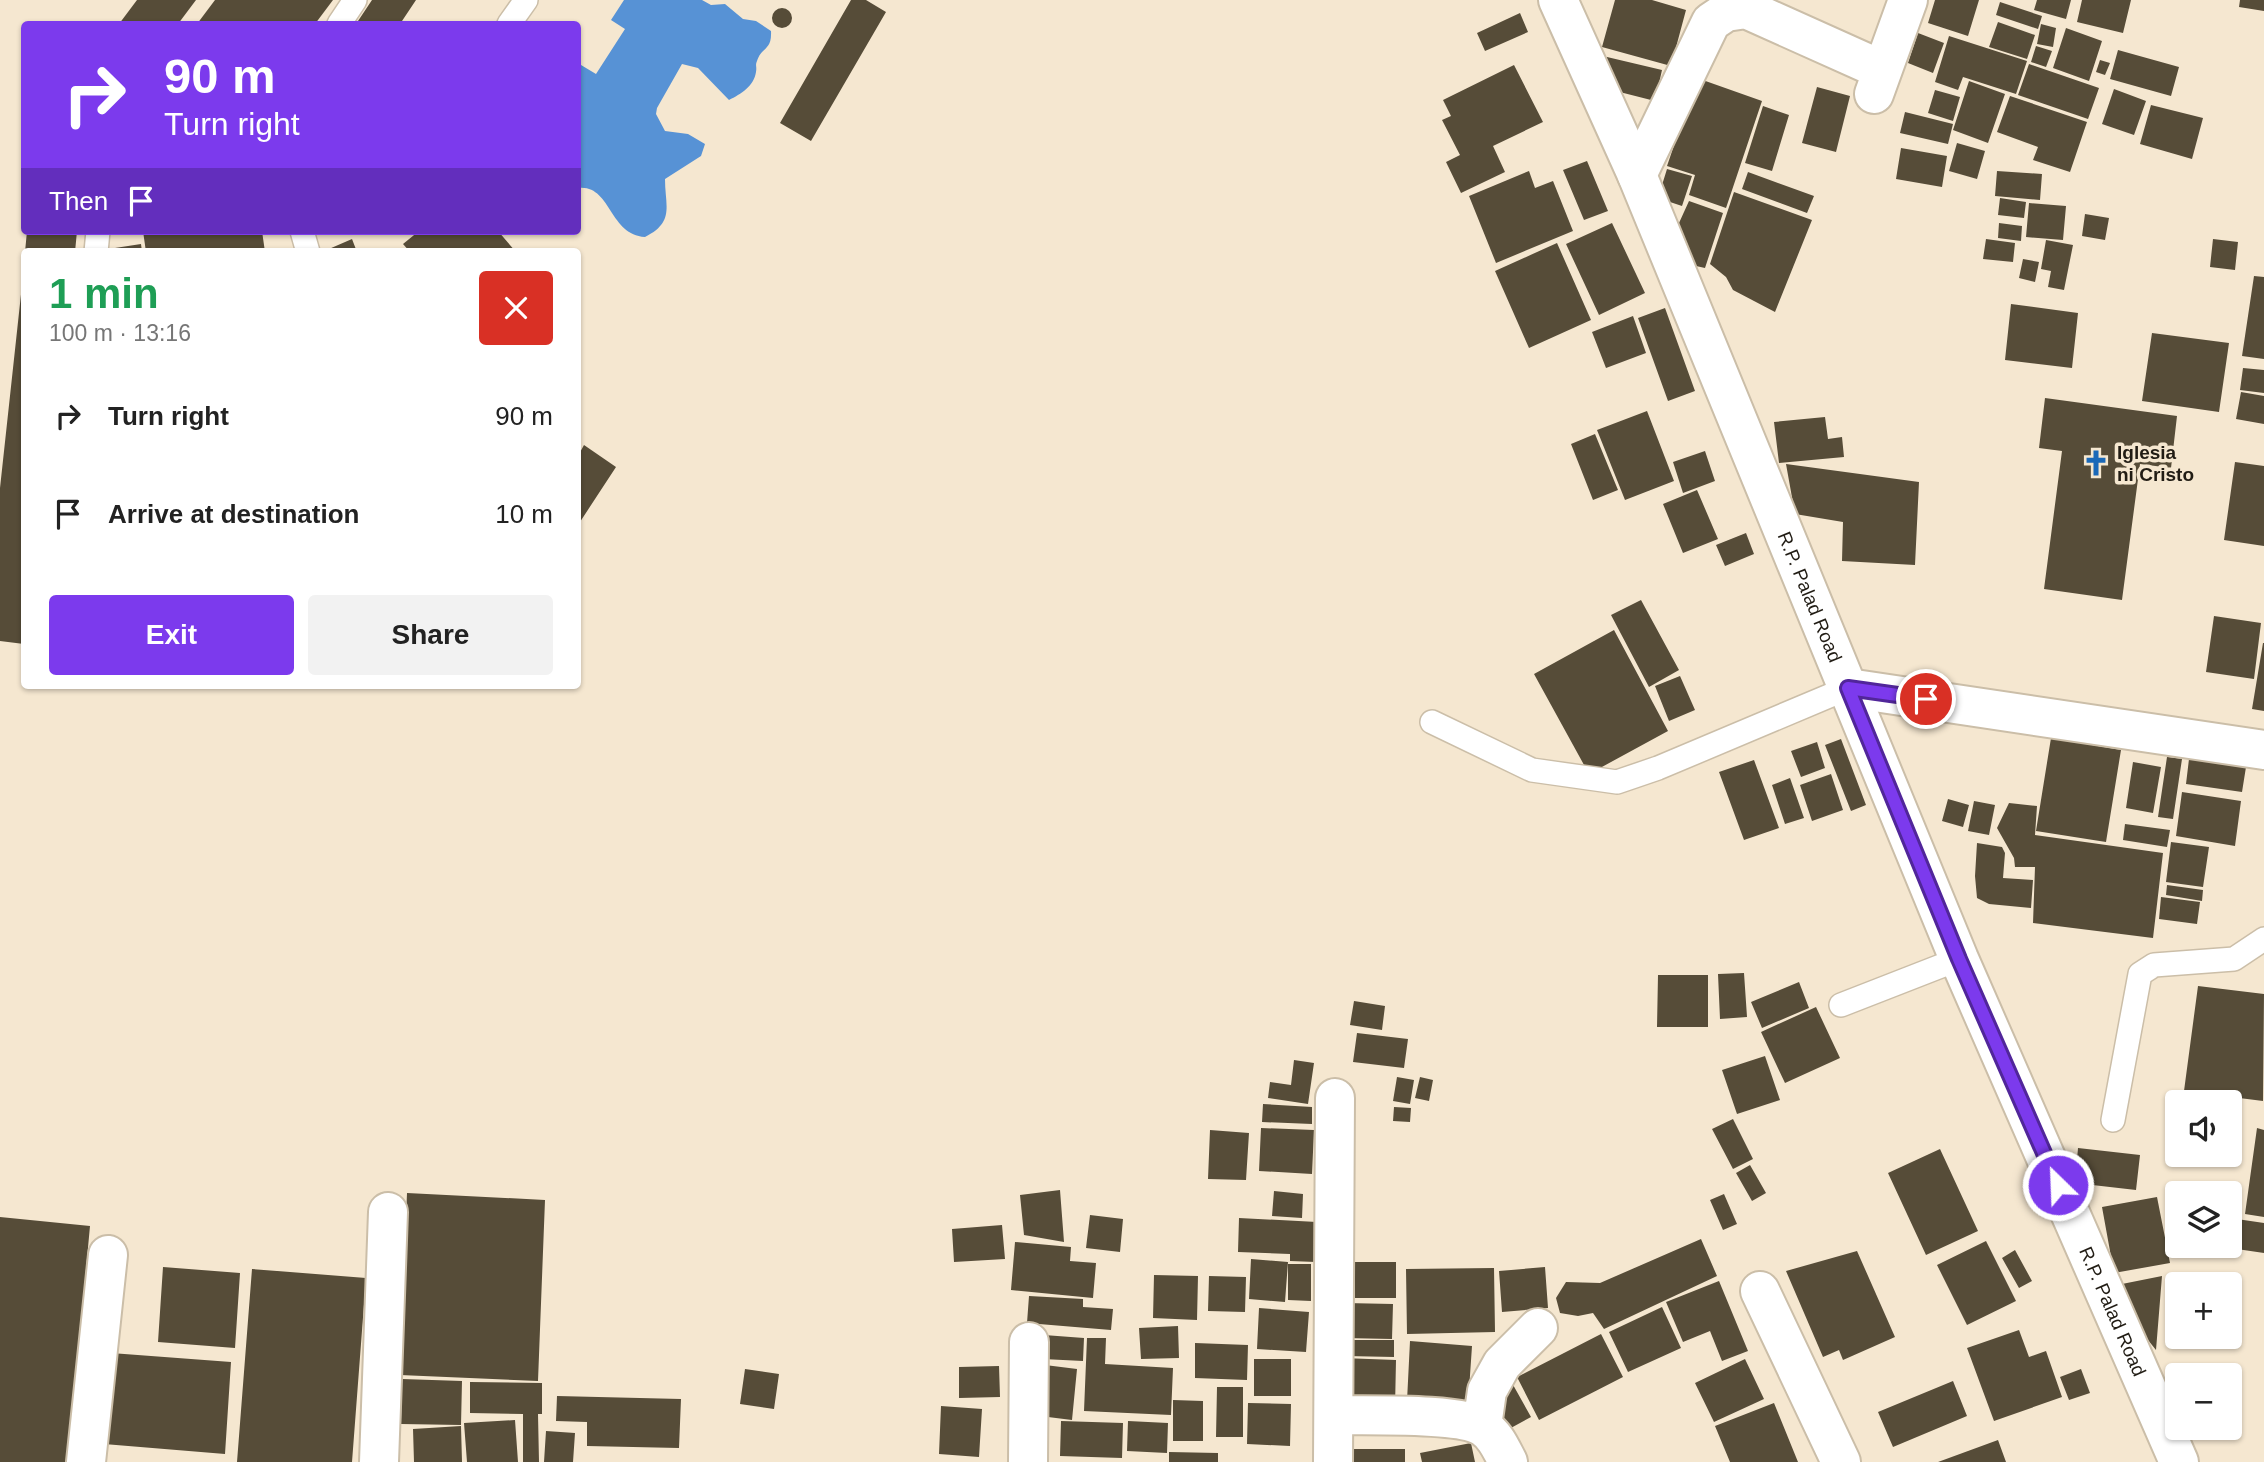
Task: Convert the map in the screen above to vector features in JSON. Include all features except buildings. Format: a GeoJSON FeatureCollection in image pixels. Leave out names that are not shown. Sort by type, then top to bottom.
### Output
{"type":"FeatureCollection","features":[{"type":"Feature","properties":{"kind":"street","name":"R.P. Palad Road"},"geometry":{"type":"LineString","coordinates":[[1558,0],[1637,175],[1959,959],[2179,1462]]}},
{"type":"Feature","properties":{"kind":"street"},"geometry":{"type":"LineString","coordinates":[[1637,175],[1712,22],[1726,12],[1746,9],[1878,82],[1908,0]]}},
{"type":"Feature","properties":{"kind":"street"},"geometry":{"type":"LineString","coordinates":[[1848,688],[2264,750]]}},
{"type":"Feature","properties":{"kind":"street"},"geometry":{"type":"LineString","coordinates":[[1333,1462],[1335,1098]]}},
{"type":"Feature","properties":{"kind":"street"},"geometry":{"type":"LineString","coordinates":[[379,1462],[388,1212]]}},
{"type":"Feature","properties":{"kind":"street"},"geometry":{"type":"LineString","coordinates":[[86,1462],[108,1255]]}},
{"type":"Feature","properties":{"kind":"street"},"geometry":{"type":"LineString","coordinates":[[1760,1291],[1841,1462]]}},
{"type":"Feature","properties":{"kind":"street"},"geometry":{"type":"LineString","coordinates":[[1482,1426],[1487,1391],[1502,1364],[1538,1328]]}},
{"type":"Feature","properties":{"kind":"street"},"geometry":{"type":"LineString","coordinates":[[1028,1462],[1030,1342]]}},
{"type":"Feature","properties":{"kind":"street"},"geometry":{"type":"LineString","coordinates":[[1334,1415],[1445,1418],[1482,1426],[1496,1438],[1508,1462]]}},
{"type":"Feature","properties":{"kind":"lane"},"geometry":{"type":"LineString","coordinates":[[341,21],[355,0]]}},
{"type":"Feature","properties":{"kind":"lane"},"geometry":{"type":"LineString","coordinates":[[511,21],[526,0]]}},
{"type":"Feature","properties":{"kind":"lane"},"geometry":{"type":"LineString","coordinates":[[1432,722],[1532,770],[1617,782],[1658,768],[1848,688]]}},
{"type":"Feature","properties":{"kind":"lane"},"geometry":{"type":"LineString","coordinates":[[2113,1119],[2140,974],[2154,965],[2234,959],[2264,939]]}},
{"type":"Feature","properties":{"kind":"lane"},"geometry":{"type":"LineString","coordinates":[[1841,1004],[1959,959]]}},
{"type":"Feature","properties":{"kind":"water"},"geometry":{"type":"Polygon","coordinates":[[[624,0],[702,0],[711,5],[725,4],[743,19],[756,21],[771,31],[770,42],[757,61],[753,81],[729,100],[698,68],[682,64],[656,114],[665,131],[688,134],[705,144],[701,156],[665,179],[665,219],[645,237],[624,228],[597,194],[581,188],[581,65],[596,74],[625,29],[611,20],[624,0]]]}},
{"type":"Feature","properties":{"kind":"place","name":"Iglesia ni Cristo"},"geometry":{"type":"Point","coordinates":[2096,463]}},
{"type":"Feature","properties":{"kind":"route"},"geometry":{"type":"LineString","coordinates":[[1926,699],[1848,688],[1959,959],[2058,1185]]}}]}
